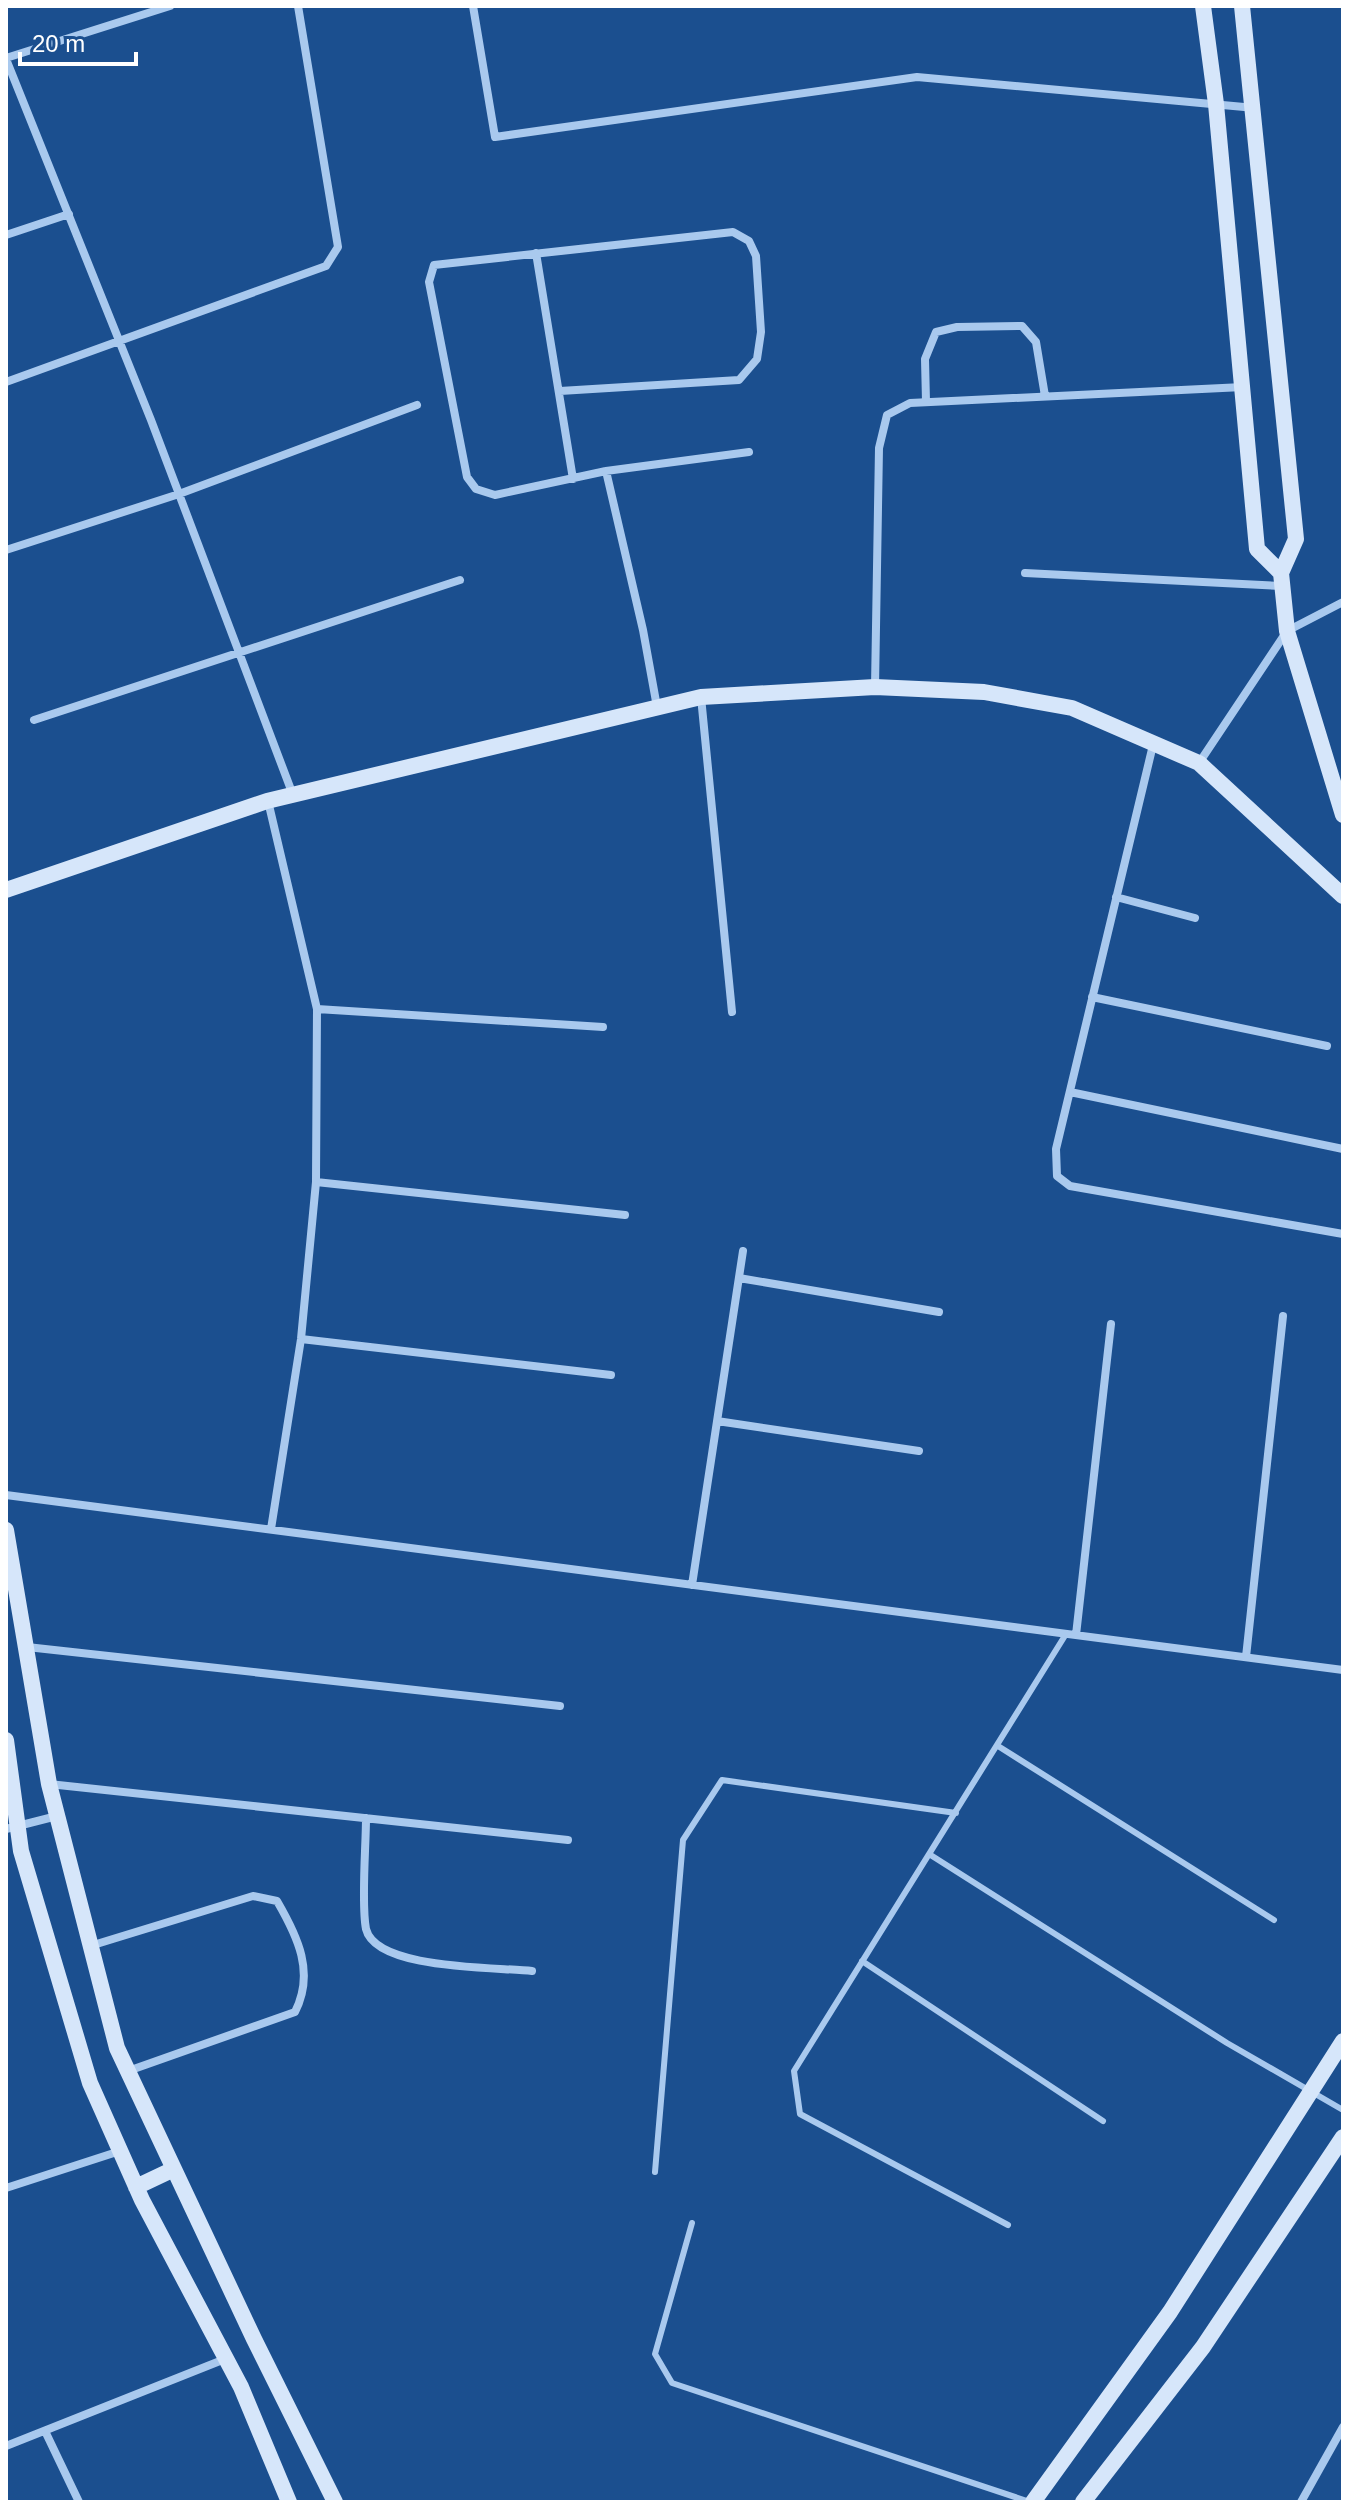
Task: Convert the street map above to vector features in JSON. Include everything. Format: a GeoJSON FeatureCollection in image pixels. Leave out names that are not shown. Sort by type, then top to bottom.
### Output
{"type":"FeatureCollection","features":[{"type":"Feature","properties":{"kind":"street"},"geometry":{"type":"LineString","coordinates":[[170,6],[6,59],[121,342],[293,796]]}},
{"type":"Feature","properties":{"kind":"street"},"geometry":{"type":"LineString","coordinates":[[6,382],[326,266],[338,247],[298,6]]}},
{"type":"Feature","properties":{"kind":"street"},"geometry":{"type":"LineString","coordinates":[[473,6],[495,137],[917,77],[1255,108]]}},
{"type":"Feature","properties":{"kind":"street"},"geometry":{"type":"LineString","coordinates":[[1203,6],[1216,104],[1257,549],[1282,580]]}},
{"type":"Feature","properties":{"kind":"street"},"geometry":{"type":"LineString","coordinates":[[1242,6],[1255,108],[1296,539],[1282,580],[1287,631],[1343,815]]}},
{"type":"Feature","properties":{"kind":"street"},"geometry":{"type":"LineString","coordinates":[[6,85],[16,82]]}},
{"type":"Feature","properties":{"kind":"street"},"geometry":{"type":"LineString","coordinates":[[6,235],[69,214]]}},
{"type":"Feature","properties":{"kind":"street"},"geometry":{"type":"LineString","coordinates":[[560,391],[739,380],[757,359],[761,332],[756,256],[749,241],[733,232],[434,265],[429,282],[467,477],[476,489],[495,495],[606,471],[749,452]]}},
{"type":"Feature","properties":{"kind":"street"},"geometry":{"type":"LineString","coordinates":[[536,253],[573,479]]}},
{"type":"Feature","properties":{"kind":"street"},"geometry":{"type":"LineString","coordinates":[[926,402],[925,359],[936,332],[957,327],[1022,326],[1036,342],[1045,396]]}},
{"type":"Feature","properties":{"kind":"street"},"geometry":{"type":"LineString","coordinates":[[875,687],[879,448],[887,415],[910,403],[1244,387]]}},
{"type":"Feature","properties":{"kind":"street"},"geometry":{"type":"LineString","coordinates":[[6,550],[179,494],[417,405]]}},
{"type":"Feature","properties":{"kind":"street"},"geometry":{"type":"LineString","coordinates":[[606,471],[643,630],[657,707]]}},
{"type":"Feature","properties":{"kind":"street"},"geometry":{"type":"LineString","coordinates":[[1025,573],[1282,580]]}},
{"type":"Feature","properties":{"kind":"street"},"geometry":{"type":"LineString","coordinates":[[34,720],[460,580]]}},
{"type":"Feature","properties":{"kind":"street"},"geometry":{"type":"LineString","coordinates":[[1199,763],[1287,631],[1343,602]]}},
{"type":"Feature","properties":{"kind":"street"},"geometry":{"type":"LineString","coordinates":[[6,890],[267,801],[657,707],[701,697],[875,687],[984,692],[1072,708],[1199,763],[1343,896]]}},
{"type":"Feature","properties":{"kind":"street"},"geometry":{"type":"LineString","coordinates":[[701,697],[732,1012]]}},
{"type":"Feature","properties":{"kind":"street"},"geometry":{"type":"LineString","coordinates":[[1153,745],[1056,1149],[1057,1176],[1070,1186],[1343,1234]]}},
{"type":"Feature","properties":{"kind":"street"},"geometry":{"type":"LineString","coordinates":[[267,801],[317,1009],[316,1182],[301,1339],[271,1529]]}},
{"type":"Feature","properties":{"kind":"street"},"geometry":{"type":"LineString","coordinates":[[1116,897],[1195,918]]}},
{"type":"Feature","properties":{"kind":"street"},"geometry":{"type":"LineString","coordinates":[[1092,997],[1327,1046]]}},
{"type":"Feature","properties":{"kind":"street"},"geometry":{"type":"LineString","coordinates":[[317,1009],[603,1027]]}},
{"type":"Feature","properties":{"kind":"street"},"geometry":{"type":"LineString","coordinates":[[1070,1092],[1343,1149]]}},
{"type":"Feature","properties":{"kind":"street"},"geometry":{"type":"LineString","coordinates":[[316,1182],[625,1215]]}},
{"type":"Feature","properties":{"kind":"street"},"geometry":{"type":"LineString","coordinates":[[692,1585],[743,1251]]}},
{"type":"Feature","properties":{"kind":"street"},"geometry":{"type":"LineString","coordinates":[[739,1278],[939,1312]]}},
{"type":"Feature","properties":{"kind":"street"},"geometry":{"type":"LineString","coordinates":[[1246,1657],[1283,1316]]}},
{"type":"Feature","properties":{"kind":"street"},"geometry":{"type":"LineString","coordinates":[[1071,1634],[1111,1324]]}},
{"type":"Feature","properties":{"kind":"street"},"geometry":{"type":"LineString","coordinates":[[301,1339],[611,1375]]}},
{"type":"Feature","properties":{"kind":"street"},"geometry":{"type":"LineString","coordinates":[[717,1421],[919,1451]]}},
{"type":"Feature","properties":{"kind":"street"},"geometry":{"type":"LineString","coordinates":[[6,1495],[1343,1670]]}},
{"type":"Feature","properties":{"kind":"street"},"geometry":{"type":"LineString","coordinates":[[6,1530],[49,1784],[88,1946],[117,2048],[335,2502]]}},
{"type":"Feature","properties":{"kind":"street"},"geometry":{"type":"LineString","coordinates":[[27,1647],[560,1706]]}},
{"type":"Feature","properties":{"kind":"street"},"geometry":{"type":"LineString","coordinates":[[6,1740],[12,1827],[90,2083],[136,2187],[226,2359],[289,2502]]}},
{"type":"Feature","properties":{"kind":"street"},"geometry":{"type":"LineString","coordinates":[[49,1784],[568,1840]]}},
{"type":"Feature","properties":{"kind":"street"},"geometry":{"type":"LineString","coordinates":[[12,1827],[57,1816]]}},
{"type":"Feature","properties":{"kind":"street"},"geometry":{"type":"LineString","coordinates":[[366,1818],[366,1929],[372,1941],[394,1956],[408,1959],[532,1971]]}},
{"type":"Feature","properties":{"kind":"street"},"geometry":{"type":"LineString","coordinates":[[88,1946],[253,1896],[277,1901],[290,1924],[306,1971],[306,1991],[295,2012],[128,2071]]}},
{"type":"Feature","properties":{"kind":"street"},"geometry":{"type":"LineString","coordinates":[[1031,2502],[1170,2312],[1343,2041]]}},
{"type":"Feature","properties":{"kind":"street"},"geometry":{"type":"LineString","coordinates":[[1083,2502],[1203,2347],[1343,2137]]}},
{"type":"Feature","properties":{"kind":"street"},"geometry":{"type":"LineString","coordinates":[[6,2188],[120,2151]]}},
{"type":"Feature","properties":{"kind":"street"},"geometry":{"type":"LineString","coordinates":[[136,2187],[174,2169]]}},
{"type":"Feature","properties":{"kind":"street"},"geometry":{"type":"LineString","coordinates":[[6,2446],[226,2359]]}},
{"type":"Feature","properties":{"kind":"street"},"geometry":{"type":"LineString","coordinates":[[1301,2502],[1343,2427]]}},
{"type":"Feature","properties":{"kind":"street"},"geometry":{"type":"LineString","coordinates":[[45,2431],[79,2502]]}},
{"type":"Feature","properties":{"kind":"lane"},"geometry":{"type":"LineString","coordinates":[[1008,2225],[800,2114],[794,2071],[1071,1634]]}},
{"type":"Feature","properties":{"kind":"lane"},"geometry":{"type":"LineString","coordinates":[[998,1746],[1274,1920]]}},
{"type":"Feature","properties":{"kind":"lane"},"geometry":{"type":"LineString","coordinates":[[655,2172],[683,1840],[722,1780],[956,1813]]}},
{"type":"Feature","properties":{"kind":"lane"},"geometry":{"type":"LineString","coordinates":[[929,1854],[1343,2110]]}},
{"type":"Feature","properties":{"kind":"lane"},"geometry":{"type":"LineString","coordinates":[[862,1961],[1103,2121]]}},
{"type":"Feature","properties":{"kind":"lane"},"geometry":{"type":"LineString","coordinates":[[692,2223],[655,2354],[672,2383],[1031,2502]]}}]}
